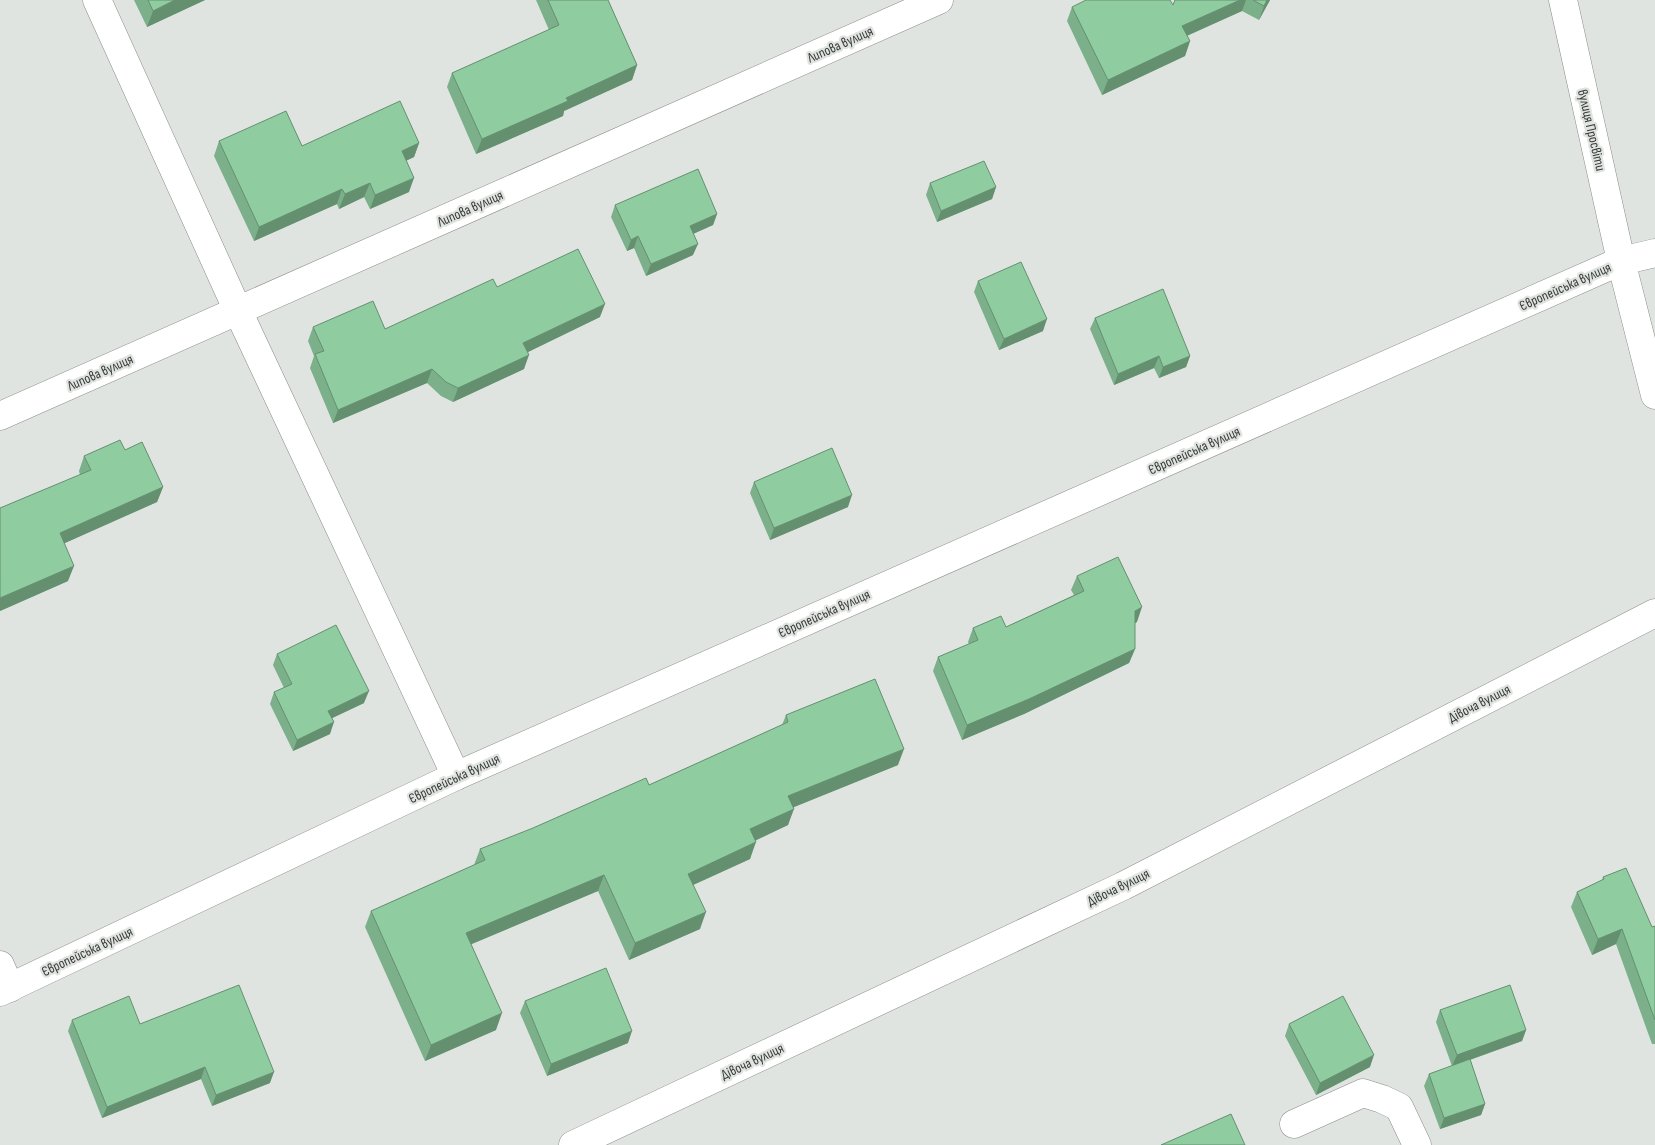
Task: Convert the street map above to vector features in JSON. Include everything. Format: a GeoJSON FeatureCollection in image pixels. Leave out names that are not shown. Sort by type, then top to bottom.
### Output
{"type":"FeatureCollection","features":[{"type":"Feature","properties":{"kind":"street"},"geometry":{"type":"LineString","coordinates":[[96,0],[238,311],[456,776]]}},
{"type":"Feature","properties":{"kind":"street","name":"Липова вулиця"},"geometry":{"type":"LineString","coordinates":[[0,416],[940,0]]}},
{"type":"Feature","properties":{"kind":"street","name":"вулиця Просвіти"},"geometry":{"type":"LineString","coordinates":[[1563,0],[1621,261],[1655,395]]}},
{"type":"Feature","properties":{"kind":"street","name":"Європейська вулиця"},"geometry":{"type":"LineString","coordinates":[[3,981],[456,776],[1621,261],[1655,253]]}},
{"type":"Feature","properties":{"kind":"street","name":"Дівоча вулиця"},"geometry":{"type":"LineString","coordinates":[[573,1145],[1123,886],[1655,613]]}},
{"type":"Feature","properties":{"kind":"street"},"geometry":{"type":"LineString","coordinates":[[1294,1124],[1363,1093],[1398,1107],[1417,1145]]}},
{"type":"Feature","properties":{"kind":"building"},"geometry":{"type":"Polygon","coordinates":[[[148,0],[175,0],[153,11],[148,0]]]}},
{"type":"Feature","properties":{"kind":"building"},"geometry":{"type":"Polygon","coordinates":[[[548,0],[608,0],[637,65],[566,98],[568,101],[482,139],[452,73],[559,25],[548,0]]]}},
{"type":"Feature","properties":{"kind":"building"},"geometry":{"type":"Polygon","coordinates":[[[1086,0],[1170,0],[1173,5],[1175,0],[1240,0],[1182,26],[1190,41],[1108,80],[1072,7],[1086,0]]]}},
{"type":"Feature","properties":{"kind":"building"},"geometry":{"type":"Polygon","coordinates":[[[1253,0],[1267,0],[1264,6],[1253,0]]]}},
{"type":"Feature","properties":{"kind":"building"},"geometry":{"type":"Polygon","coordinates":[[[400,101],[419,143],[402,151],[414,178],[375,195],[370,183],[345,194],[342,189],[259,227],[219,141],[286,111],[302,146],[400,101]]]}},
{"type":"Feature","properties":{"kind":"building"},"geometry":{"type":"Polygon","coordinates":[[[984,161],[996,187],[941,211],[930,183],[984,161]]]}},
{"type":"Feature","properties":{"kind":"building"},"geometry":{"type":"Polygon","coordinates":[[[698,169],[717,214],[690,226],[698,244],[651,264],[638,236],[631,240],[615,205],[698,169]]]}},
{"type":"Feature","properties":{"kind":"building"},"geometry":{"type":"Polygon","coordinates":[[[578,249],[605,304],[523,343],[529,355],[458,388],[446,382],[432,369],[338,410],[315,354],[324,351],[313,327],[373,301],[385,329],[493,279],[497,287],[578,249]]]}},
{"type":"Feature","properties":{"kind":"building"},"geometry":{"type":"Polygon","coordinates":[[[1021,262],[1047,319],[1004,339],[978,281],[1021,262]]]}},
{"type":"Feature","properties":{"kind":"building"},"geometry":{"type":"Polygon","coordinates":[[[1163,289],[1190,356],[1163,367],[1159,356],[1118,374],[1095,318],[1163,289]]]}},
{"type":"Feature","properties":{"kind":"building"},"geometry":{"type":"Polygon","coordinates":[[[120,440],[125,450],[142,442],[163,487],[60,533],[74,566],[0,598],[0,508],[91,470],[84,456],[120,440]]]}},
{"type":"Feature","properties":{"kind":"building"},"geometry":{"type":"Polygon","coordinates":[[[832,448],[852,495],[774,528],[754,482],[832,448]]]}},
{"type":"Feature","properties":{"kind":"building"},"geometry":{"type":"Polygon","coordinates":[[[1118,557],[1142,607],[1135,611],[1135,649],[1029,699],[967,725],[938,657],[978,640],[973,628],[1001,616],[1006,627],[1084,591],[1077,576],[1118,557]]]}},
{"type":"Feature","properties":{"kind":"building"},"geometry":{"type":"Polygon","coordinates":[[[336,625],[369,691],[328,711],[334,722],[297,740],[274,692],[292,684],[277,654],[336,625]]]}},
{"type":"Feature","properties":{"kind":"building"},"geometry":{"type":"Polygon","coordinates":[[[875,679],[904,749],[788,796],[794,809],[750,829],[756,842],[688,874],[706,912],[635,943],[604,875],[466,933],[502,1013],[431,1045],[371,911],[485,860],[480,849],[533,828],[646,778],[649,785],[788,722],[786,715],[875,679]]]}},
{"type":"Feature","properties":{"kind":"building"},"geometry":{"type":"Polygon","coordinates":[[[1626,868],[1652,927],[1655,926],[1655,1020],[1622,929],[1598,939],[1577,892],[1604,879],[1603,877],[1626,868]]]}},
{"type":"Feature","properties":{"kind":"building"},"geometry":{"type":"Polygon","coordinates":[[[606,968],[632,1031],[551,1064],[525,1001],[606,968]]]}},
{"type":"Feature","properties":{"kind":"building"},"geometry":{"type":"Polygon","coordinates":[[[239,985],[274,1072],[216,1095],[205,1067],[107,1107],[72,1020],[129,996],[140,1024],[239,985]]]}},
{"type":"Feature","properties":{"kind":"building"},"geometry":{"type":"Polygon","coordinates":[[[1510,985],[1526,1030],[1457,1055],[1440,1010],[1510,985]]]}},
{"type":"Feature","properties":{"kind":"building"},"geometry":{"type":"Polygon","coordinates":[[[1343,996],[1374,1055],[1320,1083],[1289,1024],[1343,996]]]}},
{"type":"Feature","properties":{"kind":"building"},"geometry":{"type":"Polygon","coordinates":[[[1470,1059],[1485,1104],[1444,1118],[1429,1074],[1470,1059]]]}},
{"type":"Feature","properties":{"kind":"building"},"geometry":{"type":"Polygon","coordinates":[[[1231,1114],[1245,1145],[1161,1145],[1231,1114]]]}}]}
